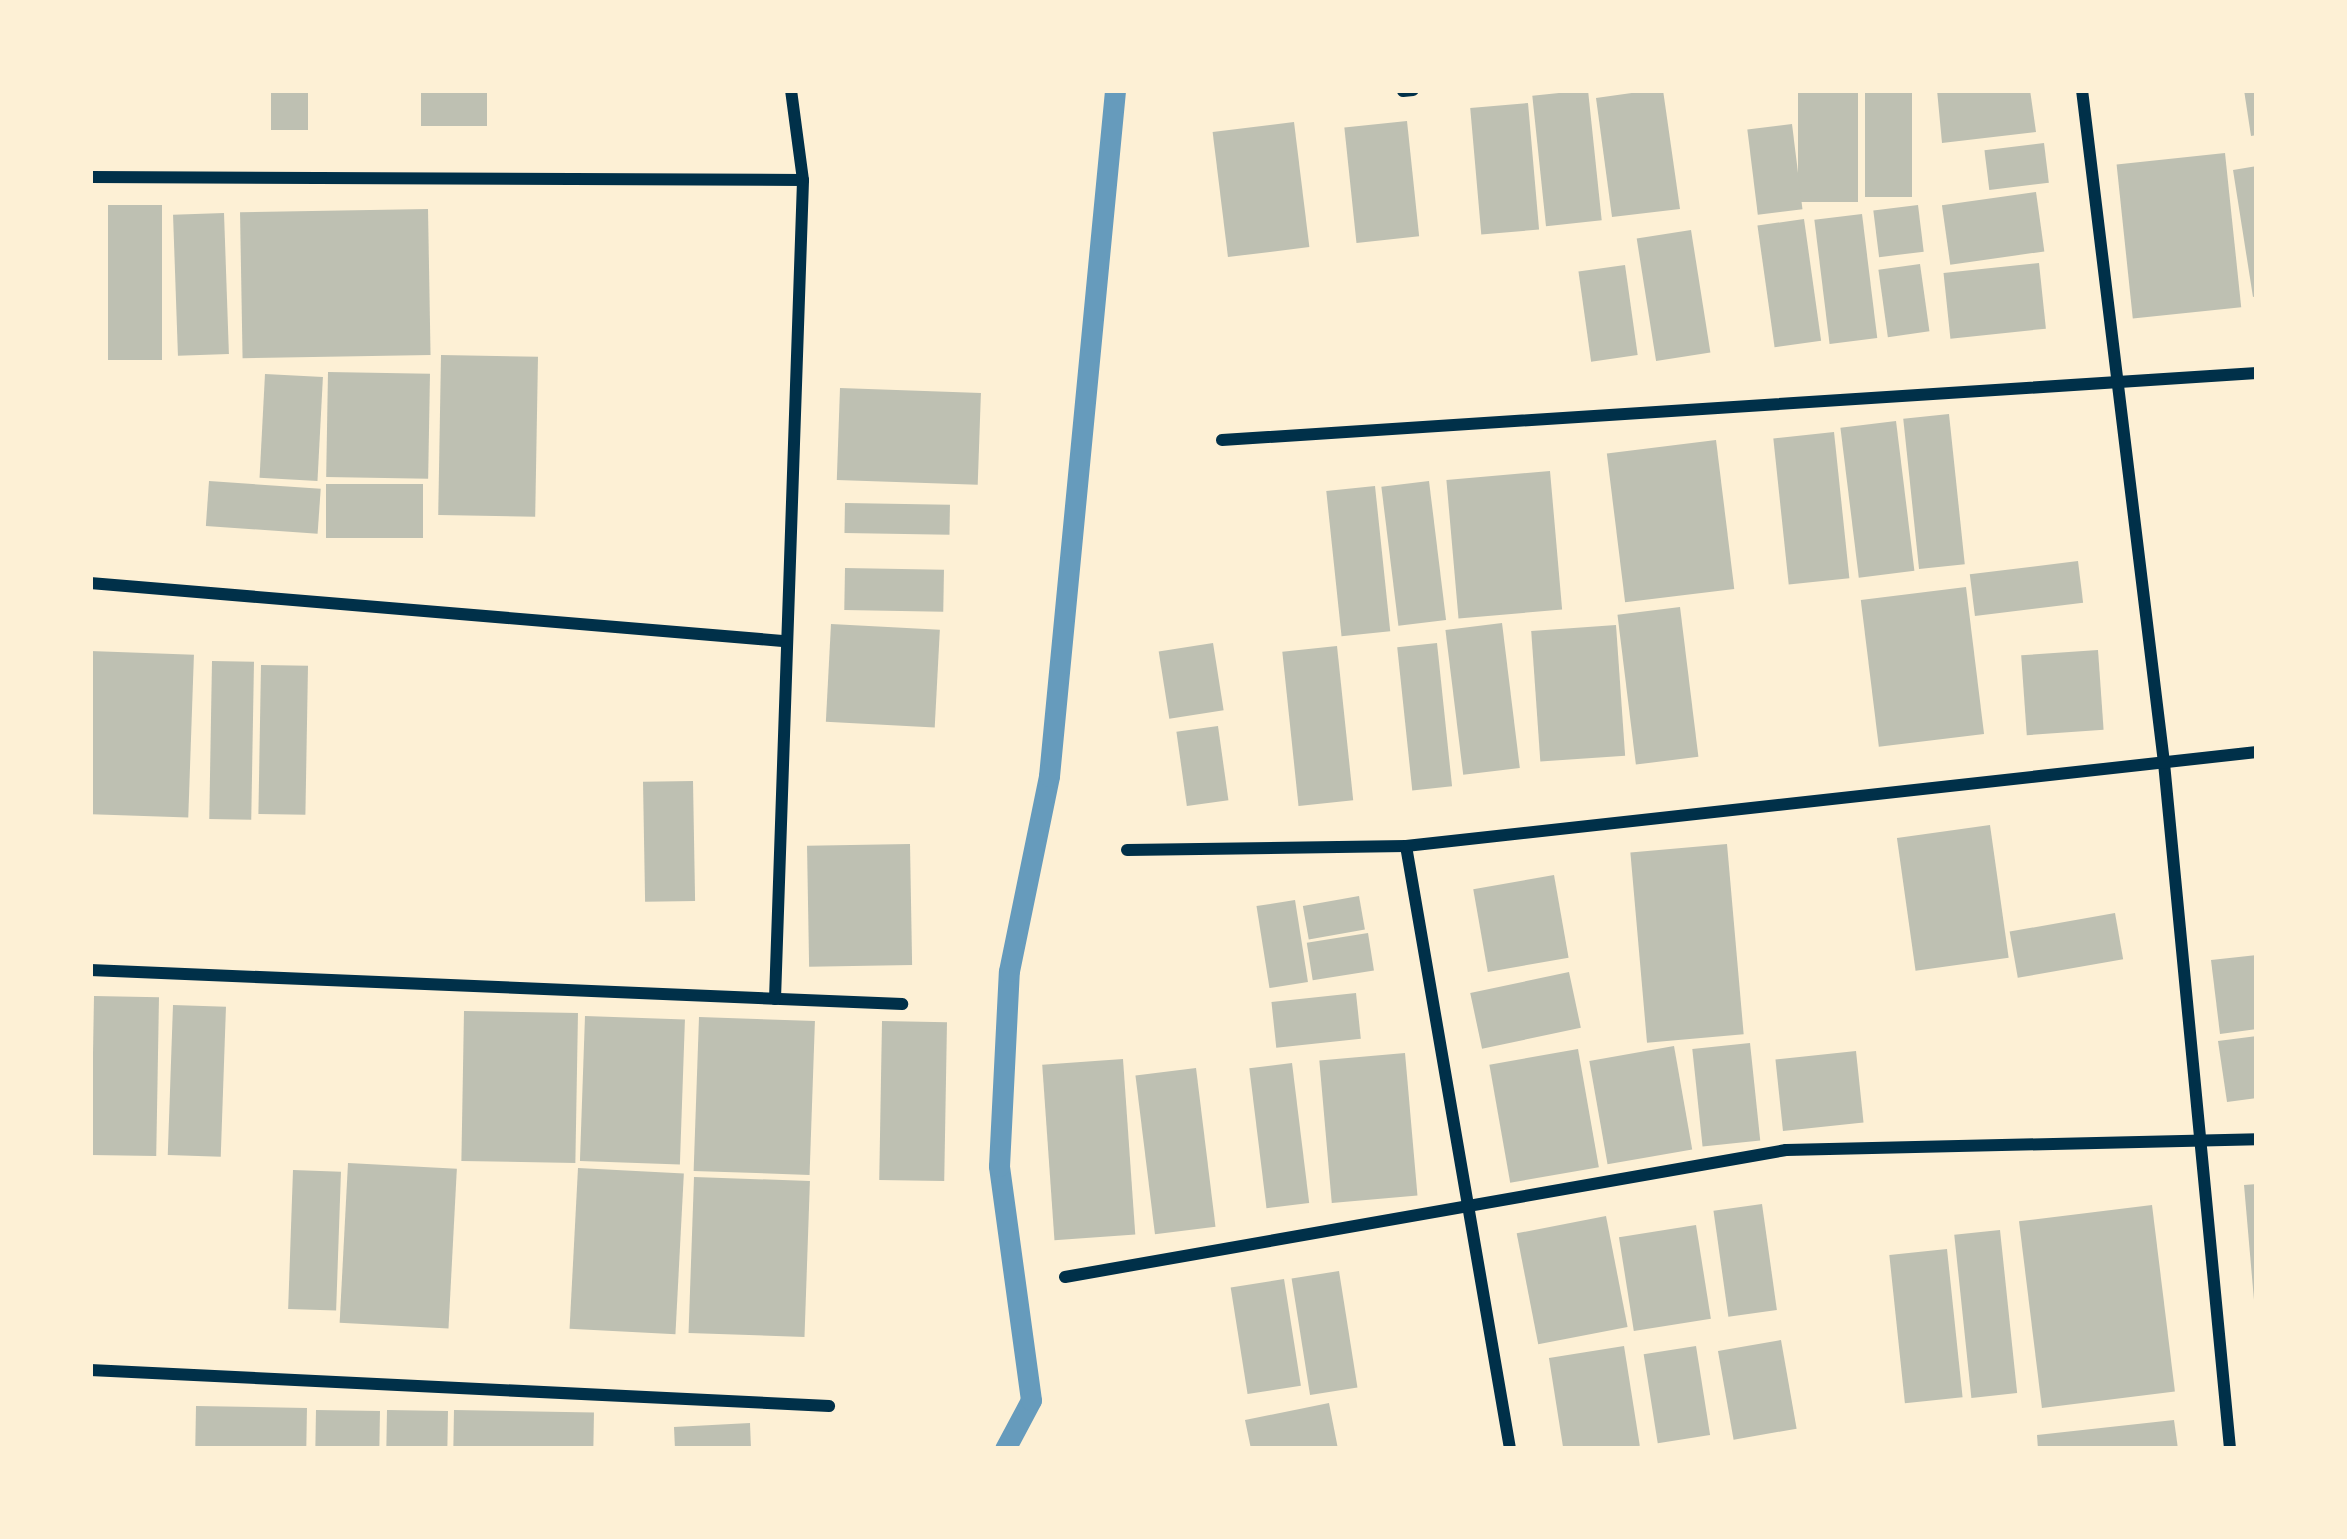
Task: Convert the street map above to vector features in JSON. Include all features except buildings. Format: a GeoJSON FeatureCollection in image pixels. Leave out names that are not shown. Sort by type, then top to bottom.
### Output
{"type":"FeatureCollection","features":[{"type":"Feature","properties":{"kind":"street"},"geometry":{"type":"LineString","coordinates":[[775,999],[783,641],[803,180],[790,90]]}},
{"type":"Feature","properties":{"kind":"street"},"geometry":{"type":"LineString","coordinates":[[1402,92],[1412,90]]}},
{"type":"Feature","properties":{"kind":"street"},"geometry":{"type":"LineString","coordinates":[[2082,90],[2122,385],[2164,763],[2230,1449]]}},
{"type":"Feature","properties":{"kind":"street"},"geometry":{"type":"LineString","coordinates":[[90,177],[803,180]]}},
{"type":"Feature","properties":{"kind":"street"},"geometry":{"type":"LineString","coordinates":[[1222,440],[2257,373]]}},
{"type":"Feature","properties":{"kind":"street"},"geometry":{"type":"LineString","coordinates":[[90,584],[783,641]]}},
{"type":"Feature","properties":{"kind":"street"},"geometry":{"type":"LineString","coordinates":[[1127,850],[1406,846],[2257,752]]}},
{"type":"Feature","properties":{"kind":"street"},"geometry":{"type":"LineString","coordinates":[[1406,846],[1510,1449]]}},
{"type":"Feature","properties":{"kind":"street"},"geometry":{"type":"LineString","coordinates":[[90,970],[902,1004]]}},
{"type":"Feature","properties":{"kind":"street"},"geometry":{"type":"LineString","coordinates":[[1065,1277],[1786,1150],[2204,1144],[2257,1139]]}},
{"type":"Feature","properties":{"kind":"street"},"geometry":{"type":"LineString","coordinates":[[90,1370],[829,1406]]}},
{"type":"Feature","properties":{"kind":"waterway"},"geometry":{"type":"LineString","coordinates":[[1005,1449],[1031,1400],[999,1166],[1009,971],[1049,776],[1115,90]]}}]}
